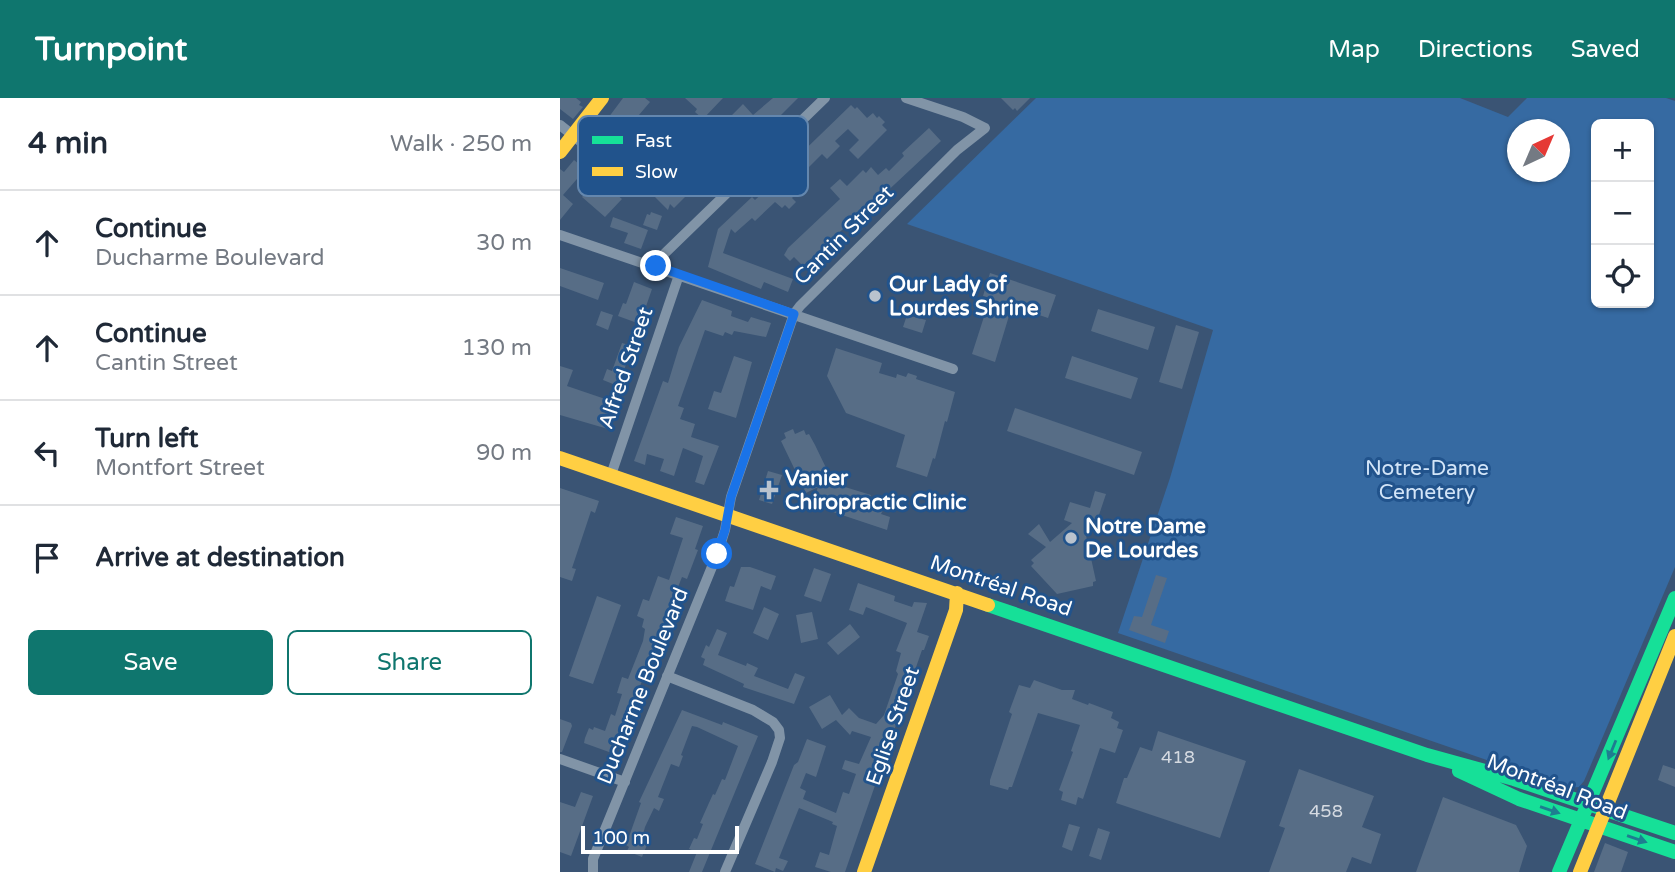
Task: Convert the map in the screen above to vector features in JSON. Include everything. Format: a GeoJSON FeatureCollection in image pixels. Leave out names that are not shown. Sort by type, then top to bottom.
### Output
{"type":"FeatureCollection","features":[{"type":"Feature","properties":{"kind":"main road"},"geometry":{"type":"LineString","coordinates":[[588,116],[603,98]]}},
{"type":"Feature","properties":{"kind":"main road"},"geometry":{"type":"LineString","coordinates":[[560,152],[578,129]]}},
{"type":"Feature","properties":{"kind":"main road","name":"Montréal Road"},"geometry":{"type":"LineString","coordinates":[[560,458],[1427,755],[1514,779],[1675,833]]}},
{"type":"Feature","properties":{"kind":"main road","name":"Eglise Street"},"geometry":{"type":"LineString","coordinates":[[864,872],[956,610],[957,593]]}},
{"type":"Feature","properties":{"kind":"main road"},"geometry":{"type":"LineString","coordinates":[[1559,872],[1675,598]]}},
{"type":"Feature","properties":{"kind":"main road"},"geometry":{"type":"LineString","coordinates":[[1580,872],[1675,636]]}},
{"type":"Feature","properties":{"kind":"main road"},"geometry":{"type":"LineString","coordinates":[[1634,696],[1649,701]]}},
{"type":"Feature","properties":{"kind":"main road","name":"Montréal Road"},"geometry":{"type":"LineString","coordinates":[[1427,755],[1519,799],[1675,852]]}},
{"type":"Feature","properties":{"kind":"street"},"geometry":{"type":"LineString","coordinates":[[806,116],[825,98]]}},
{"type":"Feature","properties":{"kind":"street","name":"Cantin Street"},"geometry":{"type":"LineString","coordinates":[[728,514],[731,497],[794,314],[957,149],[985,128],[963,117],[906,98]]}},
{"type":"Feature","properties":{"kind":"street"},"geometry":{"type":"LineString","coordinates":[[560,125],[578,139]]}},
{"type":"Feature","properties":{"kind":"street"},"geometry":{"type":"LineString","coordinates":[[656,266],[663,254],[723,196]]}},
{"type":"Feature","properties":{"kind":"street"},"geometry":{"type":"LineString","coordinates":[[560,235],[953,369]]}},
{"type":"Feature","properties":{"kind":"street","name":"Alfred Street"},"geometry":{"type":"LineString","coordinates":[[611,475],[679,275]]}},
{"type":"Feature","properties":{"kind":"street","name":"Ducharme Boulevard"},"geometry":{"type":"LineString","coordinates":[[593,872],[593,859],[717,554],[728,514]]}},
{"type":"Feature","properties":{"kind":"street"},"geometry":{"type":"LineString","coordinates":[[667,676],[753,710],[773,722],[779,730],[780,738],[772,762],[725,872]]}},
{"type":"Feature","properties":{"kind":"street"},"geometry":{"type":"LineString","coordinates":[[560,759],[625,782]]}},
{"type":"Feature","properties":{"kind":"green space","name":"Notre-Dame Cemetery"},"geometry":{"type":"Polygon","coordinates":[[[1036,98],[1460,98],[1508,117],[1527,98],[1666,98],[1675,101],[1675,567],[1584,781],[1579,787],[1568,788],[1118,633],[1170,478],[1213,330],[907,224],[1036,98]]]}},
{"type":"Feature","properties":{"kind":"building"},"geometry":{"type":"Polygon","coordinates":[[[560,98],[576,98],[581,102],[579,105],[583,107],[573,119],[560,109],[560,98]]]}},
{"type":"Feature","properties":{"kind":"building"},"geometry":{"type":"Polygon","coordinates":[[[623,98],[645,98],[650,102],[638,116],[610,116],[623,98]]]}},
{"type":"Feature","properties":{"kind":"building"},"geometry":{"type":"Polygon","coordinates":[[[685,98],[723,98],[706,116],[700,116],[695,112],[697,109],[685,98]]]}},
{"type":"Feature","properties":{"kind":"building"},"geometry":{"type":"Polygon","coordinates":[[[773,98],[798,98],[780,116],[732,115],[743,104],[753,115],[773,98]]]}},
{"type":"Feature","properties":{"kind":"building"},"geometry":{"type":"Polygon","coordinates":[[[1001,98],[1030,98],[1017,111],[1001,98]]]}},
{"type":"Feature","properties":{"kind":"building"},"geometry":{"type":"Polygon","coordinates":[[[851,105],[855,109],[857,107],[867,118],[873,113],[885,122],[882,125],[887,130],[858,159],[849,150],[859,140],[848,129],[835,141],[840,146],[827,159],[822,154],[808,168],[808,147],[851,105]]]}},
{"type":"Feature","properties":{"kind":"building"},"geometry":{"type":"Polygon","coordinates":[[[929,128],[941,141],[865,212],[867,214],[858,222],[855,218],[803,266],[794,257],[790,261],[784,255],[788,248],[840,199],[830,188],[840,179],[847,186],[863,170],[866,173],[871,167],[878,175],[886,168],[889,171],[904,156],[902,153],[929,128]]]}},
{"type":"Feature","properties":{"kind":"building"},"geometry":{"type":"Polygon","coordinates":[[[574,160],[578,163],[578,180],[563,195],[573,204],[560,220],[560,169],[564,172],[574,160]]]}},
{"type":"Feature","properties":{"kind":"building"},"geometry":{"type":"Polygon","coordinates":[[[618,196],[622,199],[605,217],[582,197],[618,196]]]}},
{"type":"Feature","properties":{"kind":"building"},"geometry":{"type":"Polygon","coordinates":[[[686,196],[674,208],[670,204],[668,210],[655,197],[686,196]]]}},
{"type":"Feature","properties":{"kind":"building"},"geometry":{"type":"Polygon","coordinates":[[[759,196],[794,196],[792,198],[796,202],[789,209],[785,205],[782,208],[775,202],[755,221],[752,218],[735,233],[731,229],[723,253],[793,279],[788,292],[764,282],[761,289],[708,267],[718,229],[752,197],[755,200],[759,196]]]}},
{"type":"Feature","properties":{"kind":"building"},"geometry":{"type":"Polygon","coordinates":[[[651,212],[662,216],[657,230],[643,225],[647,214],[650,215],[651,212]]]}},
{"type":"Feature","properties":{"kind":"building"},"geometry":{"type":"Polygon","coordinates":[[[613,217],[648,230],[641,249],[624,243],[628,233],[610,227],[613,217]]]}},
{"type":"Feature","properties":{"kind":"building"},"geometry":{"type":"Polygon","coordinates":[[[560,268],[604,283],[598,300],[560,286],[560,268]]]}},
{"type":"Feature","properties":{"kind":"building"},"geometry":{"type":"Polygon","coordinates":[[[990,273],[1056,295],[1048,318],[1012,306],[995,362],[972,354],[990,298],[983,296],[990,273]]]}},
{"type":"Feature","properties":{"kind":"building"},"geometry":{"type":"Polygon","coordinates":[[[634,282],[652,289],[640,324],[618,316],[623,303],[626,304],[634,282]]]}},
{"type":"Feature","properties":{"kind":"building"},"geometry":{"type":"Polygon","coordinates":[[[702,300],[732,311],[731,316],[748,322],[751,317],[771,323],[766,337],[734,331],[732,335],[725,332],[723,336],[705,330],[678,406],[684,408],[680,419],[695,424],[691,437],[719,446],[704,485],[695,482],[703,456],[683,448],[674,476],[660,471],[664,459],[647,454],[645,465],[634,461],[663,381],[668,383],[679,347],[702,300]]]}},
{"type":"Feature","properties":{"kind":"building"},"geometry":{"type":"Polygon","coordinates":[[[1098,309],[1155,327],[1148,350],[1091,331],[1098,309]]]}},
{"type":"Feature","properties":{"kind":"building"},"geometry":{"type":"Polygon","coordinates":[[[601,311],[613,315],[608,330],[596,325],[601,311]]]}},
{"type":"Feature","properties":{"kind":"building"},"geometry":{"type":"Polygon","coordinates":[[[907,315],[926,320],[922,333],[903,327],[907,315]]]}},
{"type":"Feature","properties":{"kind":"building"},"geometry":{"type":"Polygon","coordinates":[[[1176,325],[1199,332],[1182,389],[1159,382],[1176,325]]]}},
{"type":"Feature","properties":{"kind":"building"},"geometry":{"type":"Polygon","coordinates":[[[622,343],[633,346],[618,386],[603,380],[607,369],[612,371],[622,343]]]}},
{"type":"Feature","properties":{"kind":"building"},"geometry":{"type":"Polygon","coordinates":[[[836,348],[882,363],[879,373],[896,378],[897,374],[906,377],[908,373],[917,376],[916,379],[955,392],[927,477],[896,467],[905,435],[846,413],[827,376],[836,348]]]}},
{"type":"Feature","properties":{"kind":"building"},"geometry":{"type":"Polygon","coordinates":[[[734,356],[752,362],[736,418],[708,409],[714,391],[721,393],[734,356]]]}},
{"type":"Feature","properties":{"kind":"building"},"geometry":{"type":"Polygon","coordinates":[[[1072,356],[1138,378],[1131,399],[1065,378],[1072,356]]]}},
{"type":"Feature","properties":{"kind":"building"},"geometry":{"type":"Polygon","coordinates":[[[560,366],[573,370],[567,386],[617,403],[608,429],[560,415],[560,366]]]}},
{"type":"Feature","properties":{"kind":"building"},"geometry":{"type":"Polygon","coordinates":[[[1015,408],[1142,452],[1134,475],[1007,431],[1015,408]]]}},
{"type":"Feature","properties":{"kind":"building"},"geometry":{"type":"Polygon","coordinates":[[[793,429],[795,434],[804,430],[815,445],[829,474],[819,479],[871,495],[870,497],[876,499],[874,505],[884,508],[881,514],[890,517],[887,530],[812,505],[818,487],[806,493],[781,441],[786,438],[784,433],[793,429]]]}},
{"type":"Feature","properties":{"kind":"building","name":"Vanier Chiropractic Clinic"},"geometry":{"type":"Polygon","coordinates":[[[768,471],[782,475],[772,504],[759,500],[768,471]]]}},
{"type":"Feature","properties":{"kind":"building"},"geometry":{"type":"Polygon","coordinates":[[[560,488],[599,501],[595,513],[591,511],[572,568],[576,569],[572,581],[560,577],[560,488]]]}},
{"type":"Feature","properties":{"kind":"building","name":"Notre Dame De Lourdes"},"geometry":{"type":"Polygon","coordinates":[[[1095,491],[1106,494],[1094,530],[1084,526],[1096,581],[1093,586],[1057,594],[1031,566],[1034,563],[1031,560],[1046,547],[1028,534],[1039,524],[1050,542],[1072,523],[1064,520],[1070,502],[1090,508],[1095,491]]]}},
{"type":"Feature","properties":{"kind":"building"},"geometry":{"type":"Polygon","coordinates":[[[676,517],[703,526],[695,549],[698,550],[687,579],[682,577],[615,753],[609,752],[584,743],[585,738],[589,728],[605,731],[611,714],[615,716],[622,694],[617,693],[622,677],[628,679],[643,641],[644,619],[637,616],[643,599],[649,601],[658,576],[669,580],[683,538],[670,534],[676,517]]]}},
{"type":"Feature","properties":{"kind":"building"},"geometry":{"type":"Polygon","coordinates":[[[741,567],[750,567],[776,576],[771,590],[761,586],[753,610],[725,601],[730,586],[734,587],[741,567]]]}},
{"type":"Feature","properties":{"kind":"building"},"geometry":{"type":"Polygon","coordinates":[[[814,568],[831,574],[821,602],[804,596],[814,568]]]}},
{"type":"Feature","properties":{"kind":"building"},"geometry":{"type":"Polygon","coordinates":[[[1156,575],[1167,578],[1151,625],[1169,631],[1165,643],[1129,630],[1134,616],[1142,617],[1156,575]]]}},
{"type":"Feature","properties":{"kind":"building"},"geometry":{"type":"Polygon","coordinates":[[[858,583],[895,596],[894,601],[912,607],[914,602],[927,603],[917,632],[929,636],[845,872],[831,872],[815,867],[820,852],[829,855],[837,826],[799,808],[779,858],[788,861],[783,871],[776,868],[775,872],[755,864],[807,739],[826,746],[816,777],[806,773],[800,788],[806,791],[803,799],[836,813],[843,792],[849,794],[856,774],[842,769],[845,760],[859,764],[871,737],[852,731],[850,735],[836,720],[822,729],[809,707],[830,695],[842,715],[849,708],[859,718],[876,724],[884,715],[898,674],[896,671],[901,653],[896,651],[907,623],[866,607],[863,615],[849,610],[858,583]]]}},
{"type":"Feature","properties":{"kind":"building"},"geometry":{"type":"Polygon","coordinates":[[[597,596],[621,605],[593,684],[569,676],[597,596]]]}},
{"type":"Feature","properties":{"kind":"building"},"geometry":{"type":"Polygon","coordinates":[[[764,607],[779,614],[768,640],[753,633],[764,607]]]}},
{"type":"Feature","properties":{"kind":"building"},"geometry":{"type":"Polygon","coordinates":[[[812,612],[818,639],[801,643],[796,615],[812,612]]]}},
{"type":"Feature","properties":{"kind":"building"},"geometry":{"type":"Polygon","coordinates":[[[850,624],[860,637],[838,655],[827,643],[850,624]]]}},
{"type":"Feature","properties":{"kind":"building"},"geometry":{"type":"Polygon","coordinates":[[[717,629],[727,633],[718,655],[758,668],[754,676],[788,689],[795,673],[805,677],[794,704],[743,687],[744,684],[703,665],[705,659],[701,657],[717,629]]]}},
{"type":"Feature","properties":{"kind":"building"},"geometry":{"type":"Polygon","coordinates":[[[1034,680],[1062,690],[1075,690],[1072,699],[1113,712],[1111,718],[1119,722],[1117,728],[1123,730],[1115,753],[1100,748],[1083,799],[1078,797],[1076,805],[1061,800],[1063,792],[1059,790],[1080,725],[1038,713],[1012,787],[1008,790],[990,785],[1019,685],[1030,688],[1034,680]]]}},
{"type":"Feature","properties":{"kind":"building"},"geometry":{"type":"Polygon","coordinates":[[[682,710],[758,736],[702,872],[689,872],[697,852],[689,849],[694,838],[697,839],[703,824],[700,823],[713,794],[715,795],[722,779],[725,780],[738,746],[697,727],[692,726],[679,767],[671,764],[658,797],[664,799],[659,811],[654,808],[645,827],[641,842],[647,845],[642,857],[627,851],[629,847],[626,845],[641,803],[639,802],[682,710]]]}},
{"type":"Feature","properties":{"kind":"building"},"geometry":{"type":"Polygon","coordinates":[[[560,719],[572,726],[562,752],[560,752],[560,719]]]}},
{"type":"Feature","properties":{"kind":"building"},"geometry":{"type":"Polygon","coordinates":[[[1158,731],[1246,761],[1220,838],[1116,803],[1124,778],[1127,778],[1140,747],[1152,751],[1158,731]]]}},
{"type":"Feature","properties":{"kind":"building"},"geometry":{"type":"Polygon","coordinates":[[[1663,765],[1675,769],[1675,787],[1658,780],[1663,765]]]}},
{"type":"Feature","properties":{"kind":"building"},"geometry":{"type":"Polygon","coordinates":[[[1299,769],[1374,796],[1362,827],[1381,834],[1371,864],[1352,857],[1346,872],[1269,872],[1285,828],[1279,826],[1299,769]]]}},
{"type":"Feature","properties":{"kind":"building"},"geometry":{"type":"Polygon","coordinates":[[[581,792],[593,796],[571,856],[560,852],[560,802],[575,807],[581,792]]]}},
{"type":"Feature","properties":{"kind":"building"},"geometry":{"type":"Polygon","coordinates":[[[1443,797],[1516,825],[1527,846],[1519,872],[1416,872],[1443,797]]]}},
{"type":"Feature","properties":{"kind":"building"},"geometry":{"type":"Polygon","coordinates":[[[1069,824],[1080,827],[1072,851],[1062,847],[1069,824]]]}},
{"type":"Feature","properties":{"kind":"building"},"geometry":{"type":"Polygon","coordinates":[[[1098,828],[1110,832],[1101,860],[1089,856],[1098,828]]]}},
{"type":"Feature","properties":{"kind":"building"},"geometry":{"type":"Polygon","coordinates":[[[1605,843],[1628,852],[1621,872],[1594,872],[1605,843]]]}},
{"type":"Feature","properties":{"kind":"traffic: fast"},"geometry":{"type":"LineString","coordinates":[[1559,872],[1675,598]]}},
{"type":"Feature","properties":{"kind":"traffic: fast"},"geometry":{"type":"LineString","coordinates":[[988,605],[1427,755],[1514,779],[1675,833]]}},
{"type":"Feature","properties":{"kind":"traffic: fast"},"geometry":{"type":"LineString","coordinates":[[1459,771],[1519,799],[1675,852]]}},
{"type":"Feature","properties":{"kind":"traffic: slow"},"geometry":{"type":"LineString","coordinates":[[588,116],[602,98]]}},
{"type":"Feature","properties":{"kind":"traffic: slow"},"geometry":{"type":"LineString","coordinates":[[560,152],[578,129]]}},
{"type":"Feature","properties":{"kind":"traffic: slow"},"geometry":{"type":"LineString","coordinates":[[560,458],[988,605]]}},
{"type":"Feature","properties":{"kind":"traffic: slow"},"geometry":{"type":"LineString","coordinates":[[864,872],[956,610],[957,593]]}},
{"type":"Feature","properties":{"kind":"traffic: slow"},"geometry":{"type":"LineString","coordinates":[[1580,872],[1675,636]]}},
{"type":"Feature","properties":{"kind":"place","name":"Our Lady of Lourdes Shrine"},"geometry":{"type":"Point","coordinates":[875,296]}},
{"type":"Feature","properties":{"kind":"place","name":"Vanier Chiropractic Clinic"},"geometry":{"type":"Point","coordinates":[769,490]}},
{"type":"Feature","properties":{"kind":"place","name":"Notre Dame De Lourdes"},"geometry":{"type":"Point","coordinates":[1071,538]}},
{"type":"Feature","properties":{"kind":"route"},"geometry":{"type":"LineString","coordinates":[[656,266],[794,314],[731,497],[717,554]]}}]}
